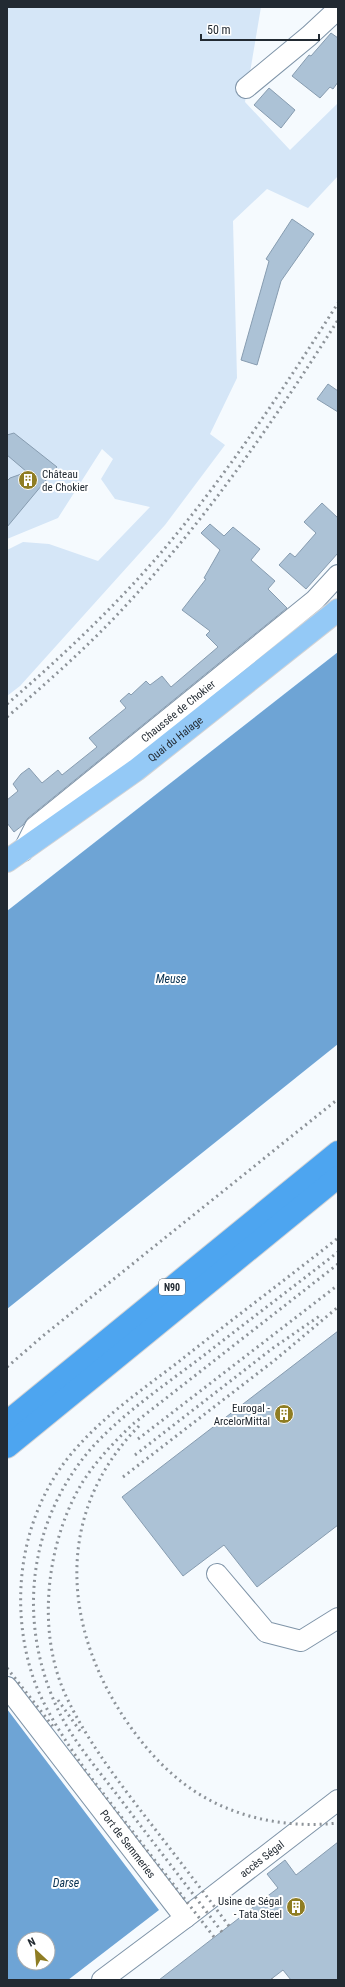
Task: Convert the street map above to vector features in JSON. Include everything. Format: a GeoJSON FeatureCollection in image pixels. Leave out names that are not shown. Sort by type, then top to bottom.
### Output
{"type":"FeatureCollection","features":[{"type":"Feature","properties":{"kind":"highway","name":"N90"},"geometry":{"type":"LineString","coordinates":[[7,1422],[338,1152]]}},
{"type":"Feature","properties":{"kind":"highway","name":"N90"},"geometry":{"type":"LineString","coordinates":[[7,1447],[338,1177]]}},
{"type":"Feature","properties":{"kind":"main road","name":"Quai du Halage"},"geometry":{"type":"LineString","coordinates":[[15,856],[136,770],[338,610]]}},
{"type":"Feature","properties":{"kind":"street"},"geometry":{"type":"LineString","coordinates":[[246,88],[309,36],[338,9]]}},
{"type":"Feature","properties":{"kind":"street","name":"Chaussée de Chokier"},"geometry":{"type":"LineString","coordinates":[[15,856],[35,827],[315,600],[338,575]]}},
{"type":"Feature","properties":{"kind":"street"},"geometry":{"type":"LineString","coordinates":[[217,1574],[266,1632],[301,1641],[338,1618]]}},
{"type":"Feature","properties":{"kind":"street","name":"Port de Semmeries"},"geometry":{"type":"LineString","coordinates":[[7,1687],[186,1918]]}},
{"type":"Feature","properties":{"kind":"street","name":"accès Ségal"},"geometry":{"type":"LineString","coordinates":[[186,1918],[338,1800]]}},
{"type":"Feature","properties":{"kind":"street"},"geometry":{"type":"LineString","coordinates":[[102,1980],[186,1918]]}},
{"type":"Feature","properties":{"kind":"shaded area"},"geometry":{"type":"Polygon","coordinates":[[[7,7],[261,7],[245,102],[290,150],[338,103],[338,176],[308,208],[267,189],[233,221],[237,378],[210,434],[225,445],[165,525],[20,686],[7,696],[7,550],[23,542],[49,544],[98,561],[150,507],[115,499],[101,479],[113,459],[102,449],[58,518],[7,539],[7,7]]]}},
{"type":"Feature","properties":{"kind":"water","name":"Meuse"},"geometry":{"type":"Polygon","coordinates":[[[338,652],[338,1044],[7,1309],[7,911],[338,652]]]}},
{"type":"Feature","properties":{"kind":"water","name":"Darse"},"geometry":{"type":"Polygon","coordinates":[[[7,1709],[159,1910],[68,1980],[7,1980],[7,1709]]]}},
{"type":"Feature","properties":{"kind":"building"},"geometry":{"type":"Polygon","coordinates":[[[331,33],[338,38],[338,82],[333,89],[330,87],[320,98],[292,76],[309,55],[311,56],[331,33]]]}},
{"type":"Feature","properties":{"kind":"building"},"geometry":{"type":"Polygon","coordinates":[[[269,88],[295,110],[281,128],[254,105],[269,88]]]}},
{"type":"Feature","properties":{"kind":"building"},"geometry":{"type":"Polygon","coordinates":[[[292,219],[314,234],[281,281],[257,365],[241,360],[269,261],[266,259],[292,219]]]}},
{"type":"Feature","properties":{"kind":"building"},"geometry":{"type":"Polygon","coordinates":[[[328,384],[338,391],[338,412],[317,399],[328,384]]]}},
{"type":"Feature","properties":{"kind":"building","name":"Château de Chokier"},"geometry":{"type":"Polygon","coordinates":[[[14,433],[57,467],[7,527],[7,481],[10,478],[27,472],[7,455],[7,435],[14,433]]]}},
{"type":"Feature","properties":{"kind":"building"},"geometry":{"type":"Polygon","coordinates":[[[322,503],[338,518],[338,553],[306,589],[279,565],[290,553],[295,557],[316,533],[304,522],[322,503]]]}},
{"type":"Feature","properties":{"kind":"building"},"geometry":{"type":"Polygon","coordinates":[[[210,524],[224,536],[233,527],[260,549],[251,560],[275,581],[268,589],[287,608],[28,818],[23,825],[14,832],[7,823],[7,800],[18,791],[13,784],[21,774],[29,768],[42,783],[58,770],[62,775],[97,747],[89,738],[126,708],[120,701],[129,693],[131,695],[146,681],[150,685],[162,676],[171,687],[218,647],[206,635],[210,631],[182,610],[206,579],[204,578],[220,550],[201,533],[210,524]]]}},
{"type":"Feature","properties":{"kind":"building","name":"Eurogal - ArcelorMittal"},"geometry":{"type":"Polygon","coordinates":[[[338,1331],[338,1525],[257,1587],[224,1545],[183,1576],[122,1497],[338,1331]]]}},
{"type":"Feature","properties":{"kind":"building","name":"Usine de Ségal - Tata Steel"},"geometry":{"type":"Polygon","coordinates":[[[338,1842],[338,1980],[291,1980],[283,1970],[270,1980],[159,1980],[278,1888],[267,1874],[285,1860],[296,1875],[338,1842]]]}},
{"type":"Feature","properties":{"kind":"railway"},"geometry":{"type":"LineString","coordinates":[[7,704],[92,626],[132,585],[170,542],[237,455],[299,364],[338,303]]}},
{"type":"Feature","properties":{"kind":"railway"},"geometry":{"type":"LineString","coordinates":[[7,717],[101,632],[159,569],[240,466],[290,394],[338,320]]}},
{"type":"Feature","properties":{"kind":"railway"},"geometry":{"type":"LineString","coordinates":[[7,1367],[44,1335],[338,1099]]}},
{"type":"Feature","properties":{"kind":"railway"},"geometry":{"type":"LineString","coordinates":[[214,1937],[86,1771],[55,1723],[41,1697],[31,1671],[24,1642],[21,1612],[21,1581],[25,1552],[33,1523],[45,1495],[60,1469],[79,1445],[101,1423],[126,1402],[338,1238]]}},
{"type":"Feature","properties":{"kind":"railway"},"geometry":{"type":"LineString","coordinates":[[222,1932],[87,1756],[60,1714],[46,1681],[38,1647],[34,1612],[35,1578],[41,1544],[52,1512],[68,1480],[89,1451],[101,1438],[143,1401],[338,1252]]}},
{"type":"Feature","properties":{"kind":"railway"},"geometry":{"type":"LineString","coordinates":[[229,1926],[114,1775],[93,1745],[74,1713],[57,1671],[51,1644],[48,1616],[49,1588],[53,1560],[60,1533],[70,1507],[82,1483],[99,1459],[119,1438],[133,1424],[338,1264]]}},
{"type":"Feature","properties":{"kind":"railway"},"geometry":{"type":"LineString","coordinates":[[138,1439],[338,1285]]}},
{"type":"Feature","properties":{"kind":"railway"},"geometry":{"type":"LineString","coordinates":[[123,1477],[275,1360],[338,1307]]}},
{"type":"Feature","properties":{"kind":"railway"},"geometry":{"type":"LineString","coordinates":[[135,1455],[273,1348],[321,1315]]}},
{"type":"Feature","properties":{"kind":"railway"},"geometry":{"type":"LineString","coordinates":[[139,1426],[112,1459],[93,1494],[81,1531],[77,1569],[80,1607],[89,1646],[104,1683],[125,1719],[142,1742],[170,1772],[204,1797],[219,1805],[252,1817],[286,1823],[338,1823]]}},
{"type":"Feature","properties":{"kind":"railway"},"geometry":{"type":"LineString","coordinates":[[7,1668],[55,1729]]}},
{"type":"Feature","properties":{"kind":"railway"},"geometry":{"type":"LineString","coordinates":[[58,1700],[80,1731]]}},
{"type":"Feature","properties":{"kind":"place","name":"Château de Chokier"},"geometry":{"type":"Point","coordinates":[28,480]}},
{"type":"Feature","properties":{"kind":"place","name":"Eurogal - ArcelorMittal"},"geometry":{"type":"Point","coordinates":[284,1414]}},
{"type":"Feature","properties":{"kind":"place","name":"Usine de Ségal - Tata Steel"},"geometry":{"type":"Point","coordinates":[296,1907]}}]}
